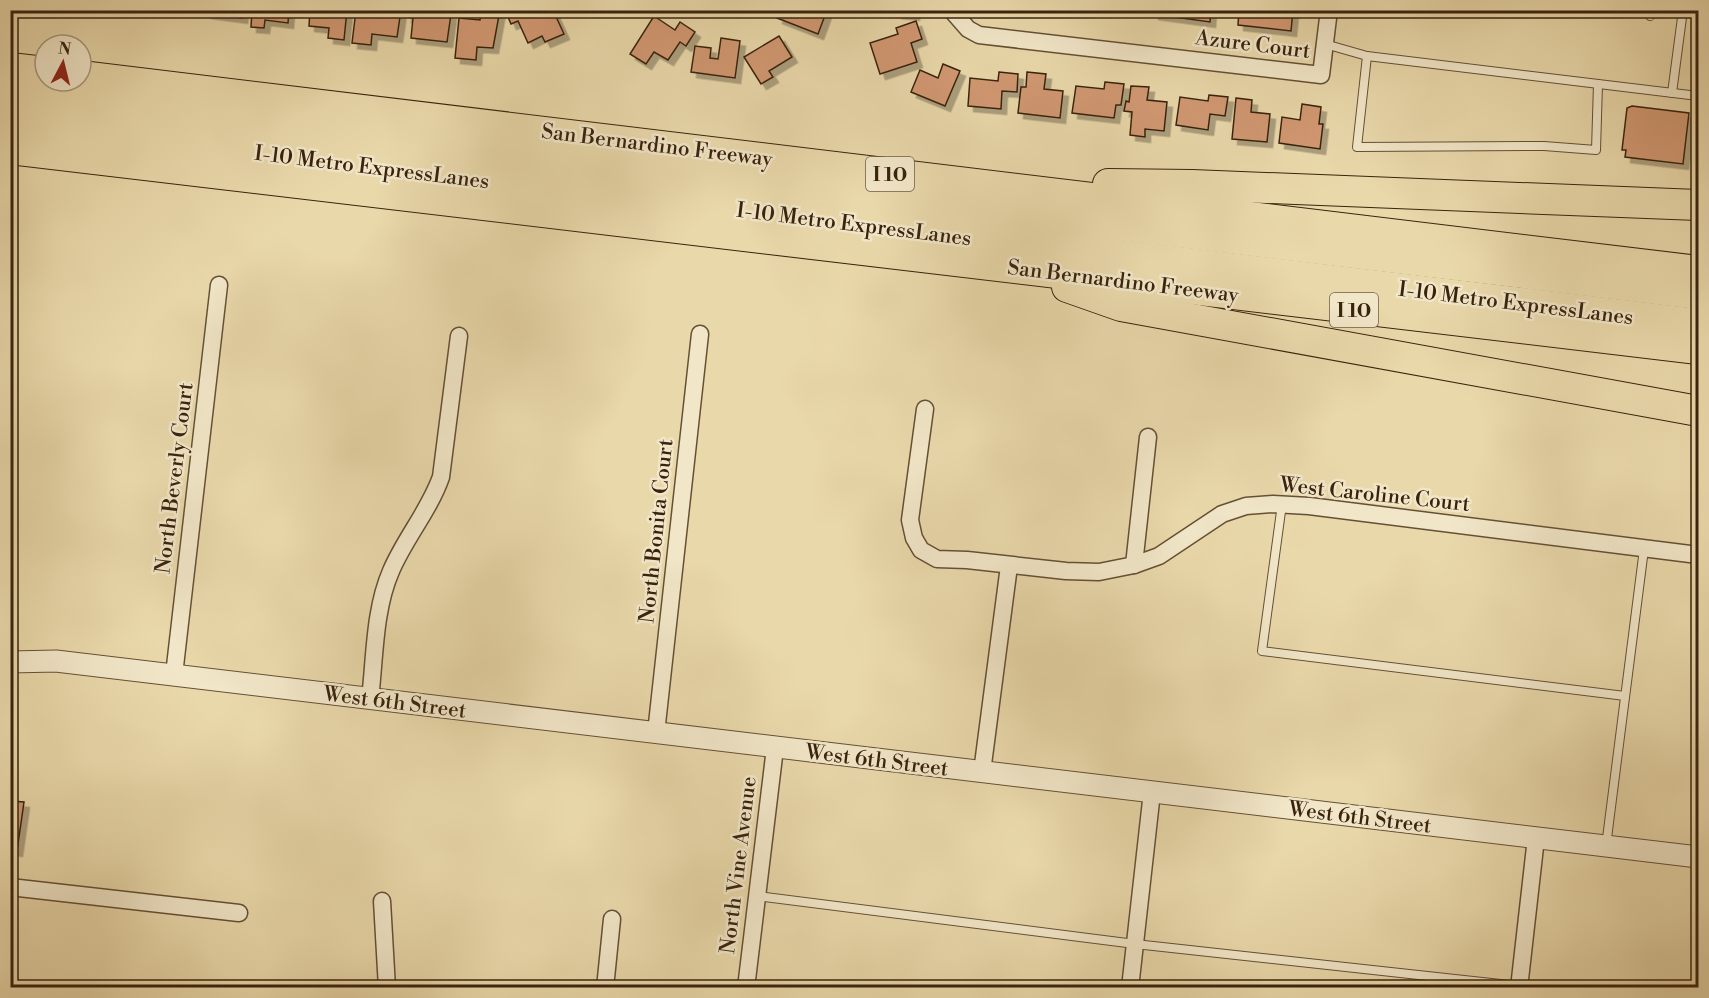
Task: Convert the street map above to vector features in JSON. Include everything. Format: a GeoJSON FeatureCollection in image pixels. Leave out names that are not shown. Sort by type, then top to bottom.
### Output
{"type":"FeatureCollection","features":[{"type":"Feature","properties":{"kind":"highway"},"geometry":{"type":"LineString","coordinates":[[10,68],[33,71]]}},
{"type":"Feature","properties":{"kind":"highway","name":"San Bernardino Freeway"},"geometry":{"type":"LineString","coordinates":[[93,77],[1698,271]]}},
{"type":"Feature","properties":{"kind":"highway","name":"I-10 Metro ExpressLanes"},"geometry":{"type":"LineString","coordinates":[[10,93],[1698,294]]}},
{"type":"Feature","properties":{"kind":"highway","name":"I-10 Metro ExpressLanes"},"geometry":{"type":"LineString","coordinates":[[10,122],[1698,324]]}},
{"type":"Feature","properties":{"kind":"highway","name":"San Bernardino Freeway"},"geometry":{"type":"LineString","coordinates":[[10,149],[1698,349]]}},
{"type":"Feature","properties":{"kind":"highway"},"geometry":{"type":"LineString","coordinates":[[958,183],[1192,185],[1698,205]]}},
{"type":"Feature","properties":{"kind":"highway"},"geometry":{"type":"LineString","coordinates":[[1011,267],[1121,306],[1698,411]]}},
{"type":"Feature","properties":{"kind":"street","name":"Azure Court"},"geometry":{"type":"LineString","coordinates":[[954,10],[954,14],[968,29],[979,35],[1321,75],[1324,44]]}},
{"type":"Feature","properties":{"kind":"street"},"geometry":{"type":"LineString","coordinates":[[1324,44],[1329,10]]}},
{"type":"Feature","properties":{"kind":"street","name":"North Beverly Court"},"geometry":{"type":"LineString","coordinates":[[174,675],[219,285]]}},
{"type":"Feature","properties":{"kind":"street","name":"North Bonita Court"},"geometry":{"type":"LineString","coordinates":[[656,733],[700,334]]}},
{"type":"Feature","properties":{"kind":"street"},"geometry":{"type":"LineString","coordinates":[[370,699],[380,605],[391,571],[434,499],[441,477],[459,336]]}},
{"type":"Feature","properties":{"kind":"street","name":"West Caroline Court"},"geometry":{"type":"LineString","coordinates":[[925,409],[910,520],[914,538],[921,550],[938,559],[1099,572],[1134,565],[1159,556],[1222,514],[1246,506],[1282,504],[1698,555]]}},
{"type":"Feature","properties":{"kind":"street"},"geometry":{"type":"LineString","coordinates":[[1134,565],[1148,436]]}},
{"type":"Feature","properties":{"kind":"street"},"geometry":{"type":"LineString","coordinates":[[982,772],[1009,566]]}},
{"type":"Feature","properties":{"kind":"street","name":"West 6th Street"},"geometry":{"type":"LineString","coordinates":[[10,647],[56,661]]}},
{"type":"Feature","properties":{"kind":"street","name":"West 6th Street"},"geometry":{"type":"LineString","coordinates":[[10,662],[56,661],[1698,857]]}},
{"type":"Feature","properties":{"kind":"street","name":"North Vine Avenue"},"geometry":{"type":"LineString","coordinates":[[746,987],[775,748]]}},
{"type":"Feature","properties":{"kind":"street"},"geometry":{"type":"LineString","coordinates":[[1130,987],[1152,792]]}},
{"type":"Feature","properties":{"kind":"street"},"geometry":{"type":"LineString","coordinates":[[1519,987],[1536,838]]}},
{"type":"Feature","properties":{"kind":"street"},"geometry":{"type":"LineString","coordinates":[[10,887],[239,914]]}},
{"type":"Feature","properties":{"kind":"street"},"geometry":{"type":"LineString","coordinates":[[381,901],[387,987]]}},
{"type":"Feature","properties":{"kind":"street"},"geometry":{"type":"LineString","coordinates":[[605,987],[612,919]]}},
{"type":"Feature","properties":{"kind":"lane"},"geometry":{"type":"LineString","coordinates":[[1672,93],[1683,10]]}},
{"type":"Feature","properties":{"kind":"lane"},"geometry":{"type":"LineString","coordinates":[[1324,44],[1366,56],[1508,71],[1698,96]]}},
{"type":"Feature","properties":{"kind":"lane"},"geometry":{"type":"LineString","coordinates":[[1366,56],[1358,147],[1544,146],[1596,150],[1598,84]]}},
{"type":"Feature","properties":{"kind":"lane"},"geometry":{"type":"LineString","coordinates":[[1282,504],[1262,651],[1625,696]]}},
{"type":"Feature","properties":{"kind":"lane"},"geometry":{"type":"LineString","coordinates":[[1606,846],[1644,549]]}},
{"type":"Feature","properties":{"kind":"lane"},"geometry":{"type":"LineString","coordinates":[[757,896],[1135,944],[1519,987]]}},
{"type":"Feature","properties":{"kind":"lane"},"geometry":{"type":"LineString","coordinates":[[1606,987],[1638,987]]}},
{"type":"Feature","properties":{"kind":"building"},"geometry":{"type":"Polygon","coordinates":[[[206,10],[243,10],[242,18],[206,13],[206,10]]]}},
{"type":"Feature","properties":{"kind":"building"},"geometry":{"type":"Polygon","coordinates":[[[252,10],[289,10],[288,23],[265,20],[264,28],[251,27],[252,10]]]}},
{"type":"Feature","properties":{"kind":"building"},"geometry":{"type":"Polygon","coordinates":[[[310,10],[347,10],[344,40],[328,38],[329,28],[309,26],[310,10]]]}},
{"type":"Feature","properties":{"kind":"building"},"geometry":{"type":"Polygon","coordinates":[[[356,10],[401,10],[397,37],[372,34],[371,45],[352,43],[356,10]]]}},
{"type":"Feature","properties":{"kind":"building"},"geometry":{"type":"Polygon","coordinates":[[[407,10],[451,14],[447,42],[411,38],[413,18],[406,17],[407,10]]]}},
{"type":"Feature","properties":{"kind":"building"},"geometry":{"type":"Polygon","coordinates":[[[481,10],[500,10],[493,48],[477,47],[476,60],[455,58],[459,18],[480,20],[481,10]]]}},
{"type":"Feature","properties":{"kind":"building"},"geometry":{"type":"Polygon","coordinates":[[[505,10],[553,10],[564,34],[545,42],[542,36],[528,43],[518,21],[511,24],[505,10]]]}},
{"type":"Feature","properties":{"kind":"building"},"geometry":{"type":"Polygon","coordinates":[[[780,10],[827,10],[818,34],[777,18],[780,10]]]}},
{"type":"Feature","properties":{"kind":"building"},"geometry":{"type":"Polygon","coordinates":[[[896,10],[914,10],[914,15],[896,13],[896,10]]]}},
{"type":"Feature","properties":{"kind":"building"},"geometry":{"type":"Polygon","coordinates":[[[1154,10],[1211,10],[1210,22],[1153,14],[1154,10]]]}},
{"type":"Feature","properties":{"kind":"building"},"geometry":{"type":"Polygon","coordinates":[[[1239,10],[1293,10],[1291,31],[1238,25],[1239,10]]]}},
{"type":"Feature","properties":{"kind":"building"},"geometry":{"type":"Polygon","coordinates":[[[654,16],[675,30],[680,22],[695,32],[686,46],[680,42],[668,60],[654,52],[646,64],[630,54],[654,16]]]}},
{"type":"Feature","properties":{"kind":"building"},"geometry":{"type":"Polygon","coordinates":[[[916,21],[922,39],[911,43],[917,62],[880,74],[870,43],[898,34],[896,28],[916,21]]]}},
{"type":"Feature","properties":{"kind":"building"},"geometry":{"type":"Polygon","coordinates":[[[779,36],[792,57],[769,71],[773,77],[761,84],[744,57],[779,36]]]}},
{"type":"Feature","properties":{"kind":"building"},"geometry":{"type":"Polygon","coordinates":[[[721,38],[740,41],[735,78],[691,72],[695,46],[711,48],[710,58],[718,59],[721,38]]]}},
{"type":"Feature","properties":{"kind":"building"},"geometry":{"type":"Polygon","coordinates":[[[943,64],[960,71],[945,106],[911,92],[920,70],[938,78],[943,64]]]}},
{"type":"Feature","properties":{"kind":"building"},"geometry":{"type":"Polygon","coordinates":[[[999,72],[1018,74],[1017,92],[1002,91],[1001,109],[968,106],[970,78],[998,81],[999,72]]]}},
{"type":"Feature","properties":{"kind":"building"},"geometry":{"type":"Polygon","coordinates":[[[1027,72],[1046,74],[1044,89],[1063,91],[1060,118],[1018,113],[1021,87],[1026,87],[1027,72]]]}},
{"type":"Feature","properties":{"kind":"building"},"geometry":{"type":"Polygon","coordinates":[[[1105,82],[1124,84],[1121,105],[1116,105],[1114,118],[1072,113],[1076,86],[1104,89],[1105,82]]]}},
{"type":"Feature","properties":{"kind":"building"},"geometry":{"type":"Polygon","coordinates":[[[1131,86],[1149,87],[1147,100],[1167,102],[1164,131],[1145,129],[1145,137],[1130,135],[1132,112],[1124,111],[1126,101],[1129,102],[1131,86]]]}},
{"type":"Feature","properties":{"kind":"building"},"geometry":{"type":"Polygon","coordinates":[[[1209,95],[1228,97],[1225,116],[1210,114],[1208,130],[1176,125],[1180,97],[1208,101],[1209,95]]]}},
{"type":"Feature","properties":{"kind":"building"},"geometry":{"type":"Polygon","coordinates":[[[1236,98],[1252,100],[1251,112],[1270,114],[1267,142],[1232,139],[1236,98]]]}},
{"type":"Feature","properties":{"kind":"building"},"geometry":{"type":"Polygon","coordinates":[[[1302,104],[1321,107],[1319,124],[1323,124],[1320,149],[1279,143],[1282,117],[1300,120],[1302,104]]]}},
{"type":"Feature","properties":{"kind":"building"},"geometry":{"type":"Polygon","coordinates":[[[1632,106],[1689,113],[1683,164],[1625,157],[1626,150],[1622,150],[1627,108],[1632,106]]]}},
{"type":"Feature","properties":{"kind":"building"},"geometry":{"type":"Polygon","coordinates":[[[10,801],[24,802],[17,851],[10,850],[10,801]]]}}]}
